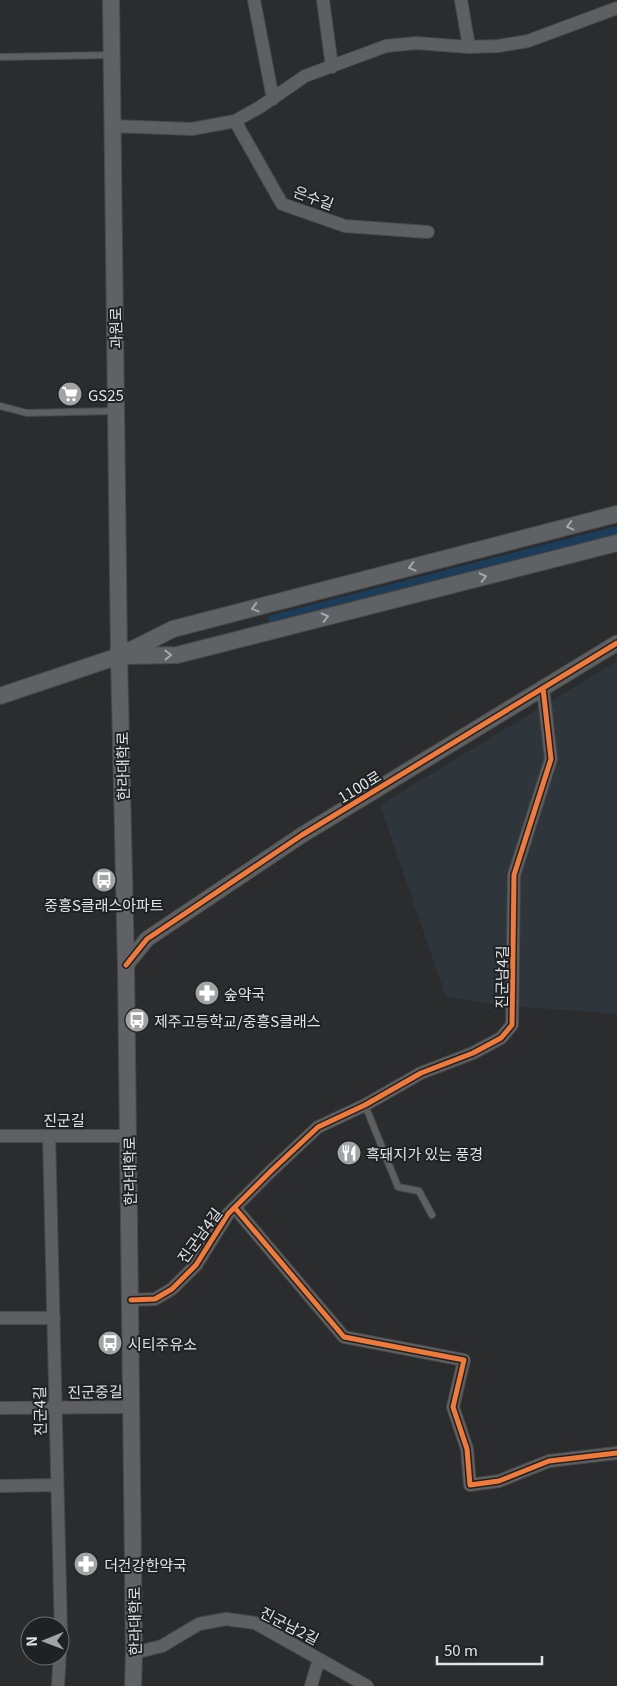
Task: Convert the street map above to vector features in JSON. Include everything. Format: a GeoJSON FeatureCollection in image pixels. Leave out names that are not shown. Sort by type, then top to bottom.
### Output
{"type":"FeatureCollection","features":[{"type":"Feature","properties":{"kind":"main road","name":"과원로"},"geometry":{"type":"LineString","coordinates":[[111,0],[119,656]]}},
{"type":"Feature","properties":{"kind":"main road"},"geometry":{"type":"LineString","coordinates":[[0,696],[119,656],[174,629],[617,514]]}},
{"type":"Feature","properties":{"kind":"main road"},"geometry":{"type":"LineString","coordinates":[[119,656],[177,655],[617,543]]}},
{"type":"Feature","properties":{"kind":"main road","name":"한라대학로"},"geometry":{"type":"LineString","coordinates":[[119,656],[131,1300],[130,1407],[133,1686]]}},
{"type":"Feature","properties":{"kind":"street"},"geometry":{"type":"LineString","coordinates":[[254,0],[273,99]]}},
{"type":"Feature","properties":{"kind":"street"},"geometry":{"type":"LineString","coordinates":[[323,0],[332,66]]}},
{"type":"Feature","properties":{"kind":"street"},"geometry":{"type":"LineString","coordinates":[[461,0],[469,47]]}},
{"type":"Feature","properties":{"kind":"street"},"geometry":{"type":"LineString","coordinates":[[112,126],[192,129],[235,121],[273,99],[305,76],[386,46],[416,43],[469,47],[498,46],[528,40],[617,8]]}},
{"type":"Feature","properties":{"kind":"street","name":"은수길"},"geometry":{"type":"LineString","coordinates":[[235,121],[282,204],[345,226],[428,232]]}},
{"type":"Feature","properties":{"kind":"street","name":"1100로"},"geometry":{"type":"LineString","coordinates":[[126,964],[147,940],[302,835],[617,643]]}},
{"type":"Feature","properties":{"kind":"street","name":"진군남4길"},"geometry":{"type":"LineString","coordinates":[[131,1300],[155,1299],[172,1289],[196,1266],[228,1214],[318,1128],[422,1074],[480,1050],[500,1038],[512,1025],[514,875],[551,759],[544,688]]}},
{"type":"Feature","properties":{"kind":"street","name":"진군길"},"geometry":{"type":"LineString","coordinates":[[0,1136],[128,1136]]}},
{"type":"Feature","properties":{"kind":"street","name":"진군4길"},"geometry":{"type":"LineString","coordinates":[[48,1136],[61,1633],[58,1686]]}},
{"type":"Feature","properties":{"kind":"street","name":"진군남4길"},"geometry":{"type":"LineString","coordinates":[[235,1208],[344,1337],[464,1360],[453,1407],[467,1449],[470,1485],[498,1481],[550,1461],[617,1453]]}},
{"type":"Feature","properties":{"kind":"street"},"geometry":{"type":"LineString","coordinates":[[0,1318],[54,1318]]}},
{"type":"Feature","properties":{"kind":"street","name":"진군중길"},"geometry":{"type":"LineString","coordinates":[[0,1408],[130,1407]]}},
{"type":"Feature","properties":{"kind":"street"},"geometry":{"type":"LineString","coordinates":[[0,1486],[57,1485]]}},
{"type":"Feature","properties":{"kind":"street","name":"진군남2길"},"geometry":{"type":"LineString","coordinates":[[134,1653],[162,1646],[198,1624],[226,1618],[255,1624],[320,1659],[311,1686]]}},
{"type":"Feature","properties":{"kind":"street"},"geometry":{"type":"LineString","coordinates":[[320,1659],[367,1686]]}},
{"type":"Feature","properties":{"kind":"lane"},"geometry":{"type":"LineString","coordinates":[[0,57],[111,55]]}},
{"type":"Feature","properties":{"kind":"lane"},"geometry":{"type":"LineString","coordinates":[[0,406],[27,413],[116,411]]}},
{"type":"Feature","properties":{"kind":"lane"},"geometry":{"type":"LineString","coordinates":[[365,1105],[398,1187],[419,1191],[432,1215]]}},
{"type":"Feature","properties":{"kind":"shaded area"},"geometry":{"type":"Polygon","coordinates":[[[617,526],[617,534],[269,622],[268,616],[617,526]]]}},
{"type":"Feature","properties":{"kind":"shaded area"},"geometry":{"type":"Polygon","coordinates":[[[617,661],[617,1014],[497,1005],[446,997],[380,805],[617,661]]]}},
{"type":"Feature","properties":{"kind":"cycle path"},"geometry":{"type":"LineString","coordinates":[[126,965],[147,939],[302,835],[617,643]]}},
{"type":"Feature","properties":{"kind":"cycle path"},"geometry":{"type":"LineString","coordinates":[[131,1300],[155,1299],[172,1289],[196,1265],[228,1214],[318,1127],[365,1105],[421,1073],[473,1053],[501,1038],[512,1025],[514,875],[551,759],[543,688]]}},
{"type":"Feature","properties":{"kind":"cycle path"},"geometry":{"type":"LineString","coordinates":[[235,1208],[344,1337],[464,1360],[453,1407],[467,1449],[470,1485],[499,1481],[549,1461],[617,1453]]}},
{"type":"Feature","properties":{"kind":"place","name":"GS25"},"geometry":{"type":"Point","coordinates":[70,394]}},
{"type":"Feature","properties":{"kind":"place","name":"중흥S클래스아파트"},"geometry":{"type":"Point","coordinates":[104,880]}},
{"type":"Feature","properties":{"kind":"place","name":"숲약국"},"geometry":{"type":"Point","coordinates":[207,993]}},
{"type":"Feature","properties":{"kind":"place","name":"제주고등학교/중흥S클래스"},"geometry":{"type":"Point","coordinates":[137,1020]}},
{"type":"Feature","properties":{"kind":"place","name":"흑돼지가 있는 풍경"},"geometry":{"type":"Point","coordinates":[349,1153]}},
{"type":"Feature","properties":{"kind":"place","name":"시티주유소"},"geometry":{"type":"Point","coordinates":[110,1343]}},
{"type":"Feature","properties":{"kind":"place","name":"더건강한약국"},"geometry":{"type":"Point","coordinates":[86,1564]}}]}
